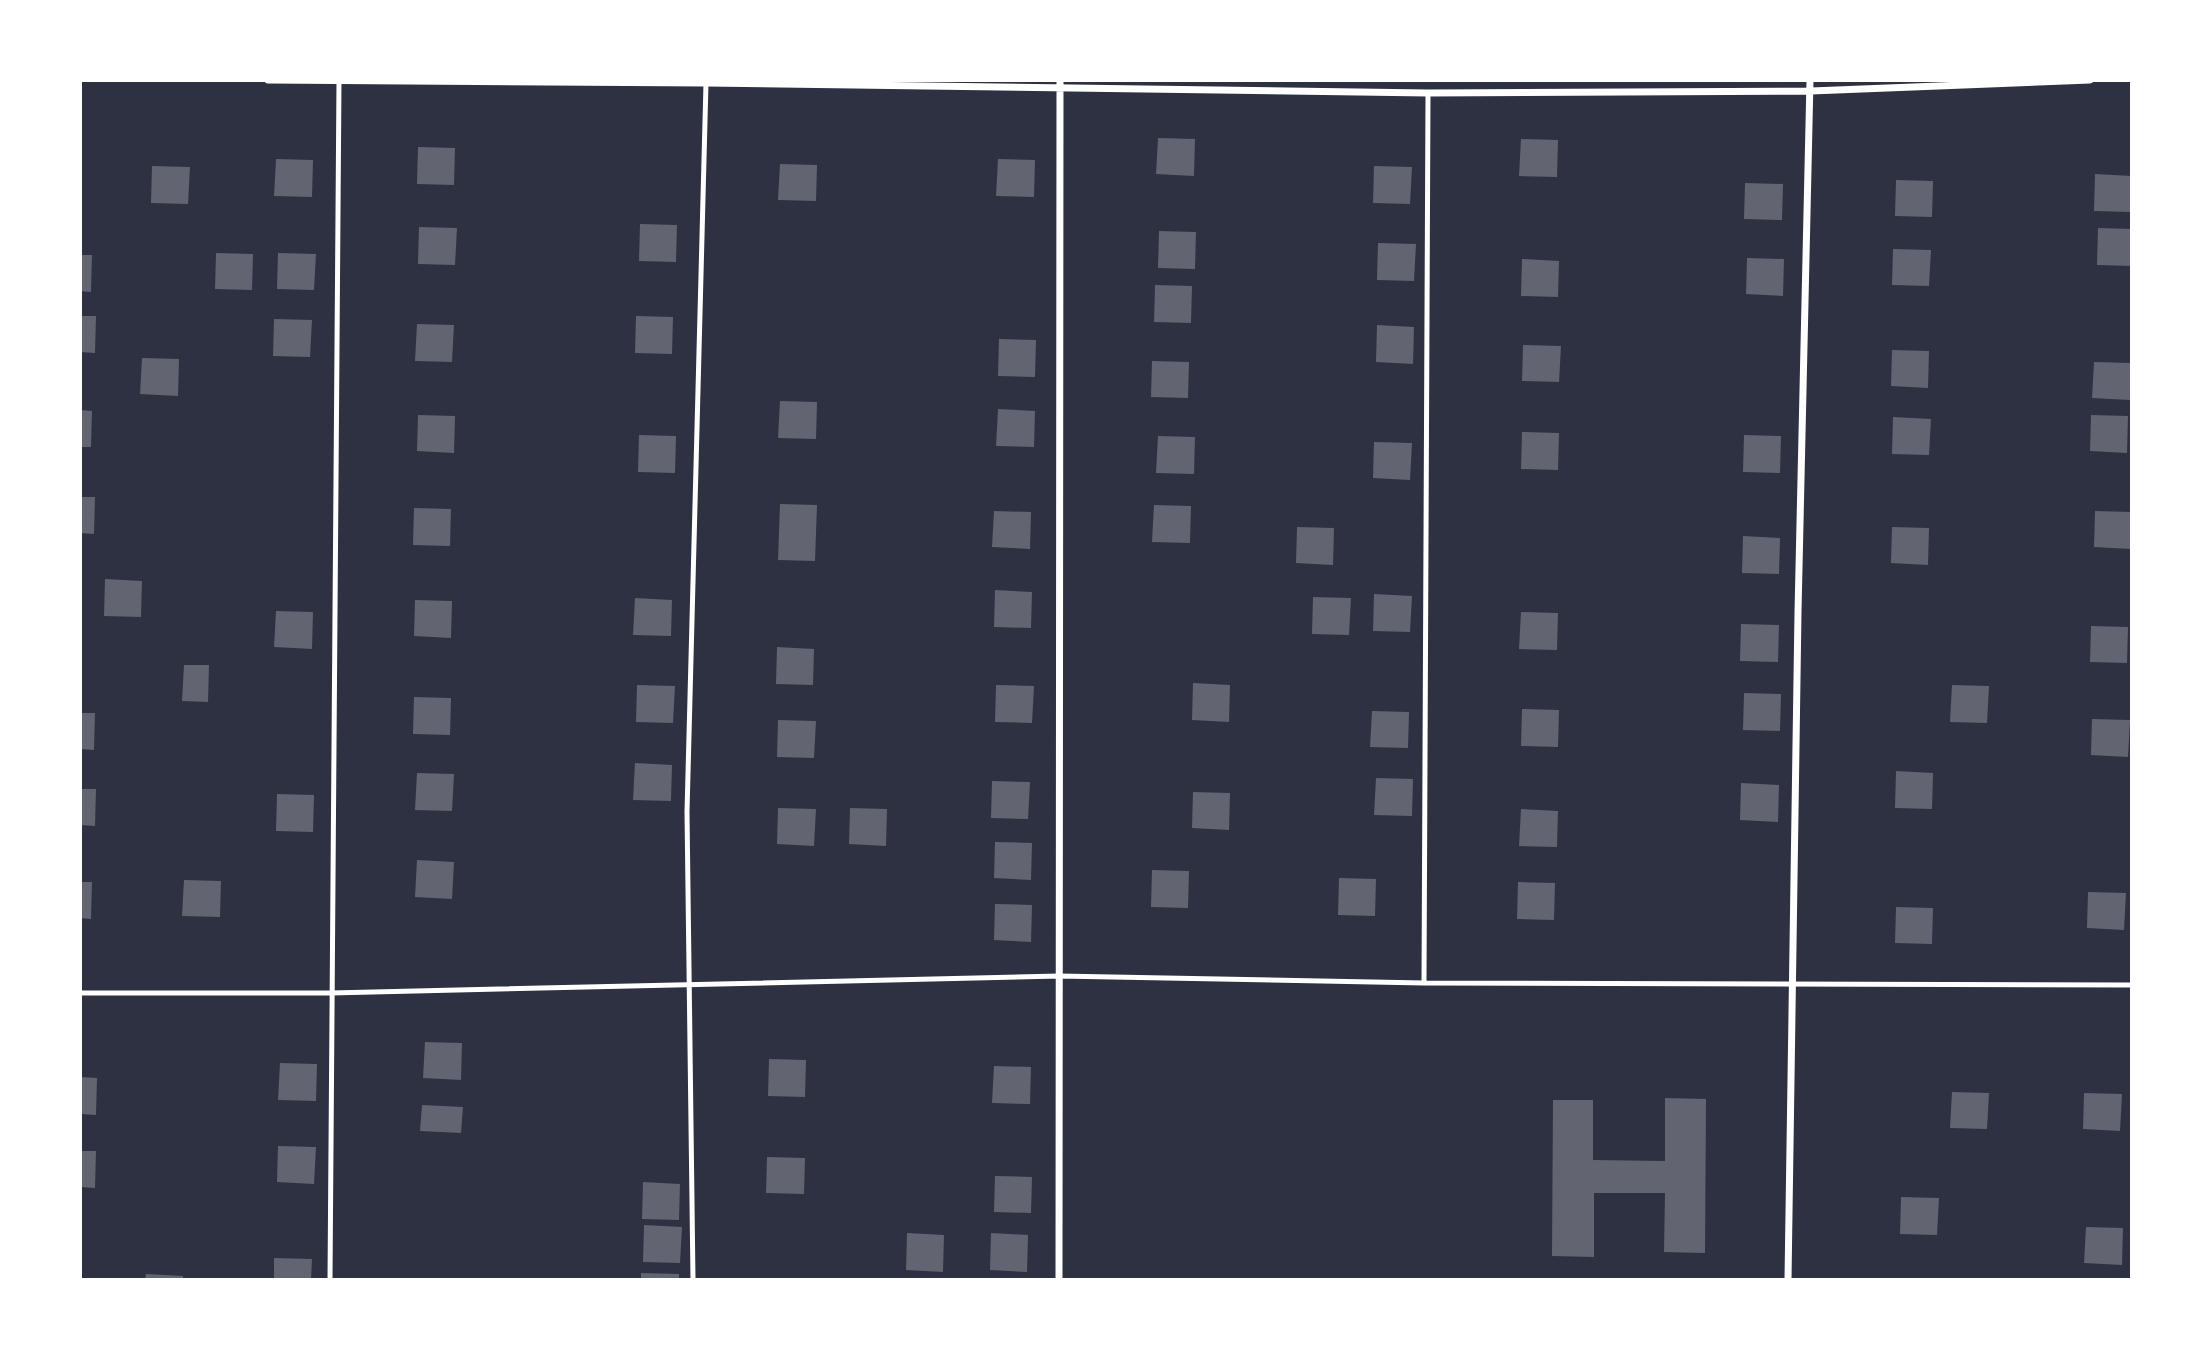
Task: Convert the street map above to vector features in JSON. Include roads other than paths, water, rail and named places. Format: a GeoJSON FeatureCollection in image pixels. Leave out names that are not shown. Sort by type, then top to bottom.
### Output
{"type":"FeatureCollection","features":[{"type":"Feature","properties":{"kind":"street"},"geometry":{"type":"LineString","coordinates":[[268,80],[1060,84],[1428,93],[1811,91],[2090,80]]}},
{"type":"Feature","properties":{"kind":"street"},"geometry":{"type":"LineString","coordinates":[[1788,1279],[1797,612],[1810,80]]}},
{"type":"Feature","properties":{"kind":"street"},"geometry":{"type":"LineString","coordinates":[[1059,1279],[1060,84]]}},
{"type":"Feature","properties":{"kind":"lane"},"geometry":{"type":"LineString","coordinates":[[330,1279],[339,82]]}},
{"type":"Feature","properties":{"kind":"lane"},"geometry":{"type":"LineString","coordinates":[[693,1279],[687,811],[706,83]]}},
{"type":"Feature","properties":{"kind":"lane"},"geometry":{"type":"LineString","coordinates":[[1424,983],[1428,93]]}},
{"type":"Feature","properties":{"kind":"lane"},"geometry":{"type":"LineString","coordinates":[[80,993],[331,993],[1059,976],[1424,983],[2132,985]]}}]}
